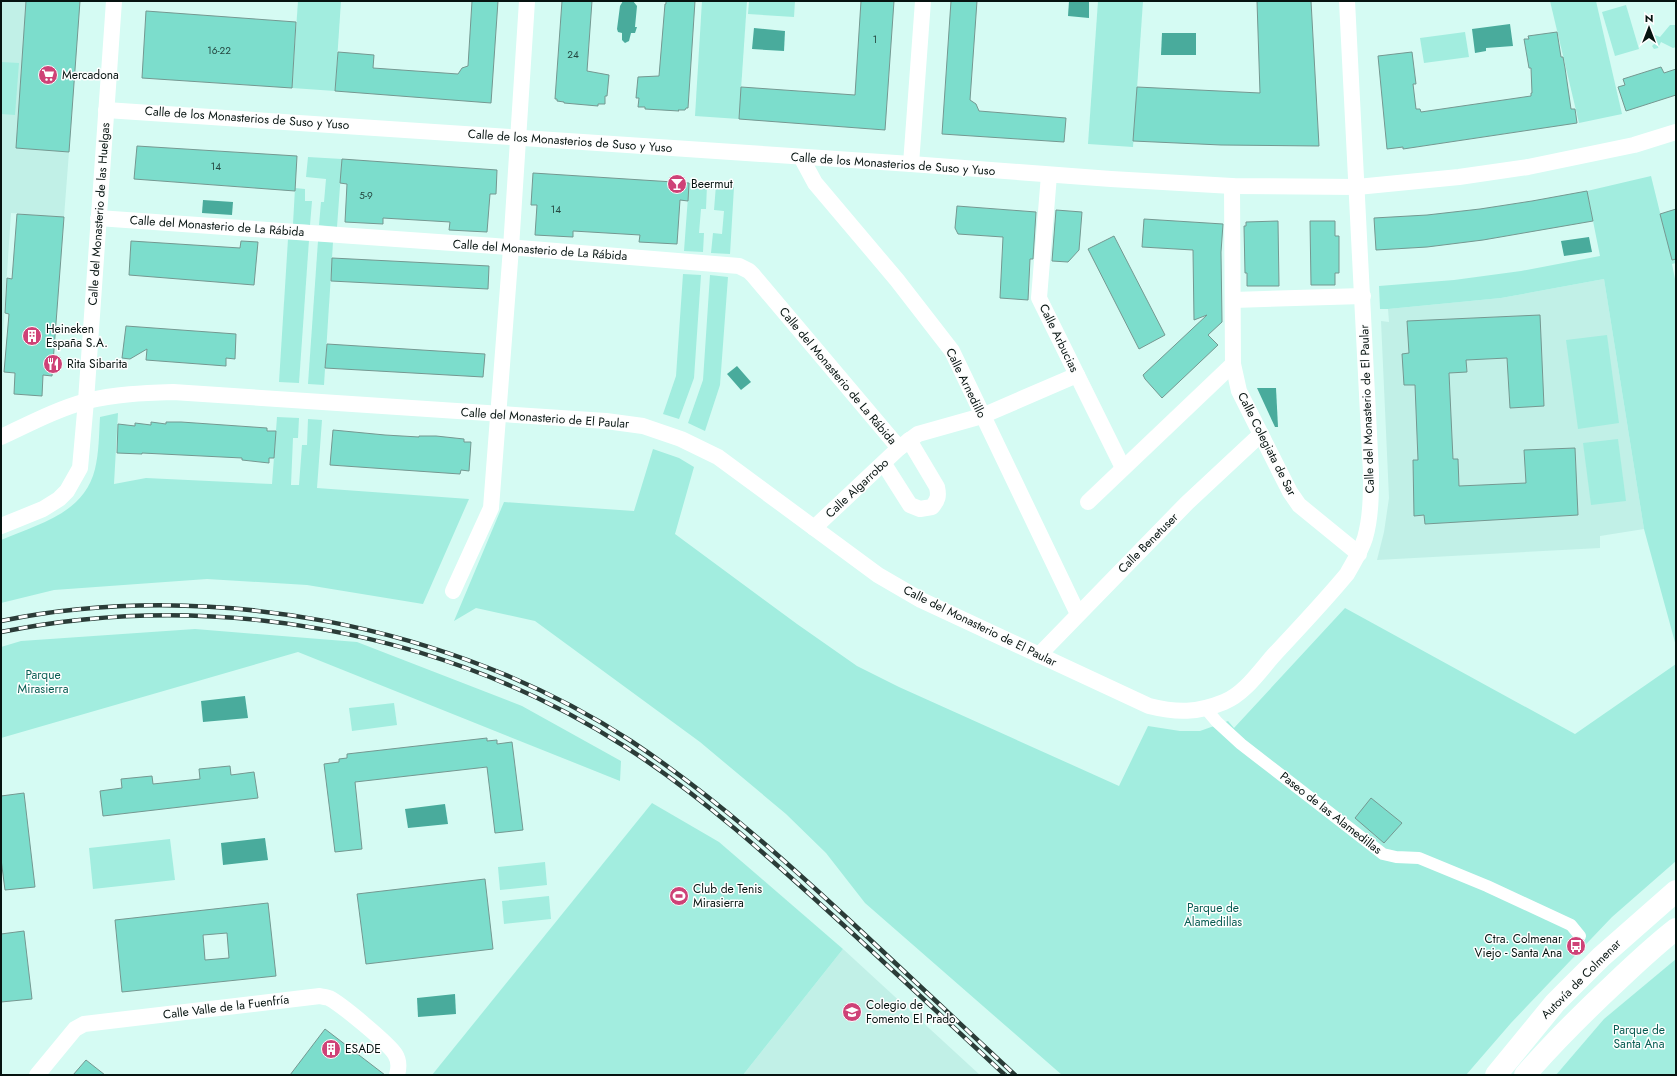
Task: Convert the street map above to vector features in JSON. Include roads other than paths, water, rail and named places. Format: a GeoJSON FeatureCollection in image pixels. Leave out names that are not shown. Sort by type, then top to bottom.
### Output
{"type":"FeatureCollection","features":[{"type":"Feature","properties":{"kind":"highway","name":"Autovía de Colmenar"},"geometry":{"type":"LineString","coordinates":[[1496,1075],[1555,1003],[1601,956],[1676,891]]}},
{"type":"Feature","properties":{"kind":"highway"},"geometry":{"type":"LineString","coordinates":[[1525,1075],[1547,1049],[1643,957],[1676,929]]}},
{"type":"Feature","properties":{"kind":"highway"},"geometry":{"type":"LineString","coordinates":[[1532,1075],[1547,1049]]}},
{"type":"Feature","properties":{"kind":"street","name":"Calle del Monasterio de las Huelgas"},"geometry":{"type":"LineString","coordinates":[[1,526],[43,509],[59,499],[67,491],[80,468],[114,1]]}},
{"type":"Feature","properties":{"kind":"street"},"geometry":{"type":"LineString","coordinates":[[453,591],[491,508],[511,248],[527,1]]}},
{"type":"Feature","properties":{"kind":"street"},"geometry":{"type":"LineString","coordinates":[[911,164],[923,1]]}},
{"type":"Feature","properties":{"kind":"street","name":"Calle del Monasterio de El Paular"},"geometry":{"type":"LineString","coordinates":[[1,437],[33,421],[86,401],[138,393],[173,392],[606,421],[643,426],[681,439],[718,457],[878,575],[922,600],[1149,706],[1185,712],[1206,708],[1225,702],[1247,684],[1347,574],[1359,554],[1365,538],[1371,503],[1371,473],[1347,1]]}},
{"type":"Feature","properties":{"kind":"street","name":"Calle de los Monasterios de Suso y Yuso"},"geometry":{"type":"LineString","coordinates":[[106,110],[911,164],[1048,175],[1232,186],[1357,187],[1459,177],[1528,167],[1634,145],[1676,132]]}},
{"type":"Feature","properties":{"kind":"street","name":"Calle Arnedillo"},"geometry":{"type":"LineString","coordinates":[[801,157],[815,183],[897,280],[952,351],[1078,614]]}},
{"type":"Feature","properties":{"kind":"street","name":"Calle Arbucias"},"geometry":{"type":"LineString","coordinates":[[1048,175],[1039,298],[1123,468]]}},
{"type":"Feature","properties":{"kind":"street","name":"Calle Colegiata de Sar"},"geometry":{"type":"LineString","coordinates":[[1232,186],[1233,364],[1239,391],[1290,492],[1299,505],[1359,554]]}},
{"type":"Feature","properties":{"kind":"street","name":"Calle del Monasterio de La Rábida"},"geometry":{"type":"LineString","coordinates":[[98,218],[707,262],[739,266],[745,268],[753,275],[904,444],[937,487],[939,494],[938,499],[932,507],[920,509],[910,505],[884,464]]}},
{"type":"Feature","properties":{"kind":"street"},"geometry":{"type":"LineString","coordinates":[[1233,300],[1363,296]]}},
{"type":"Feature","properties":{"kind":"street"},"geometry":{"type":"LineString","coordinates":[[1088,502],[1233,364]]}},
{"type":"Feature","properties":{"kind":"street","name":"Calle Algarrobo"},"geometry":{"type":"LineString","coordinates":[[814,528],[904,444],[918,434],[982,416],[1077,375]]}},
{"type":"Feature","properties":{"kind":"street","name":"Calle Benetuser"},"geometry":{"type":"LineString","coordinates":[[1039,655],[1187,503],[1261,434]]}},
{"type":"Feature","properties":{"kind":"street","name":"Paseo de las Alamedillas"},"geometry":{"type":"LineString","coordinates":[[1206,708],[1217,722],[1242,744],[1383,854],[1396,857],[1419,858],[1487,886],[1571,924],[1580,936]]}},
{"type":"Feature","properties":{"kind":"street","name":"Calle Valle de la Fuenfría"},"geometry":{"type":"LineString","coordinates":[[37,1075],[75,1029],[84,1024],[320,996],[328,998],[340,1005],[389,1046],[396,1055],[399,1068],[397,1075]]}},
{"type":"Feature","properties":{"kind":"railway"},"geometry":{"type":"LineString","coordinates":[[1,621],[80,609],[162,605],[245,609],[327,621],[408,641],[487,667],[561,701],[631,741],[692,784],[750,831],[806,880],[1015,1075]]}},
{"type":"Feature","properties":{"kind":"railway"},"geometry":{"type":"LineString","coordinates":[[1,632],[81,620],[162,615],[243,619],[323,629],[403,648],[480,673],[554,706],[624,746],[681,786],[735,829],[788,875],[881,959],[1005,1075]]}},
{"type":"Feature","properties":{"kind":"place","name":"Mercadona"},"geometry":{"type":"Point","coordinates":[48,75]}},
{"type":"Feature","properties":{"kind":"place","name":"Beermut"},"geometry":{"type":"Point","coordinates":[677,184]}},
{"type":"Feature","properties":{"kind":"place","name":"Heineken España S.A."},"geometry":{"type":"Point","coordinates":[32,336]}},
{"type":"Feature","properties":{"kind":"place","name":"Rita Sibarita"},"geometry":{"type":"Point","coordinates":[53,364]}},
{"type":"Feature","properties":{"kind":"place","name":"Club de Tenis Mirasierra"},"geometry":{"type":"Point","coordinates":[679,896]}},
{"type":"Feature","properties":{"kind":"place","name":"Ctra. Colmenar Viejo - Santa Ana"},"geometry":{"type":"Point","coordinates":[1576,946]}},
{"type":"Feature","properties":{"kind":"place","name":"Colegio de Fomento El Prado"},"geometry":{"type":"Point","coordinates":[852,1012]}},
{"type":"Feature","properties":{"kind":"place","name":"ESADE"},"geometry":{"type":"Point","coordinates":[331,1049]}},
{"type":"Feature","properties":{"kind":"park label","name":"Parque Mirasierra"},"geometry":{"type":"Point","coordinates":[43,682]}},
{"type":"Feature","properties":{"kind":"park label","name":"Parque de Alamedillas"},"geometry":{"type":"Point","coordinates":[1213,915]}},
{"type":"Feature","properties":{"kind":"park label","name":"Parque de Santa Ana"},"geometry":{"type":"Point","coordinates":[1639,1037]}}]}
